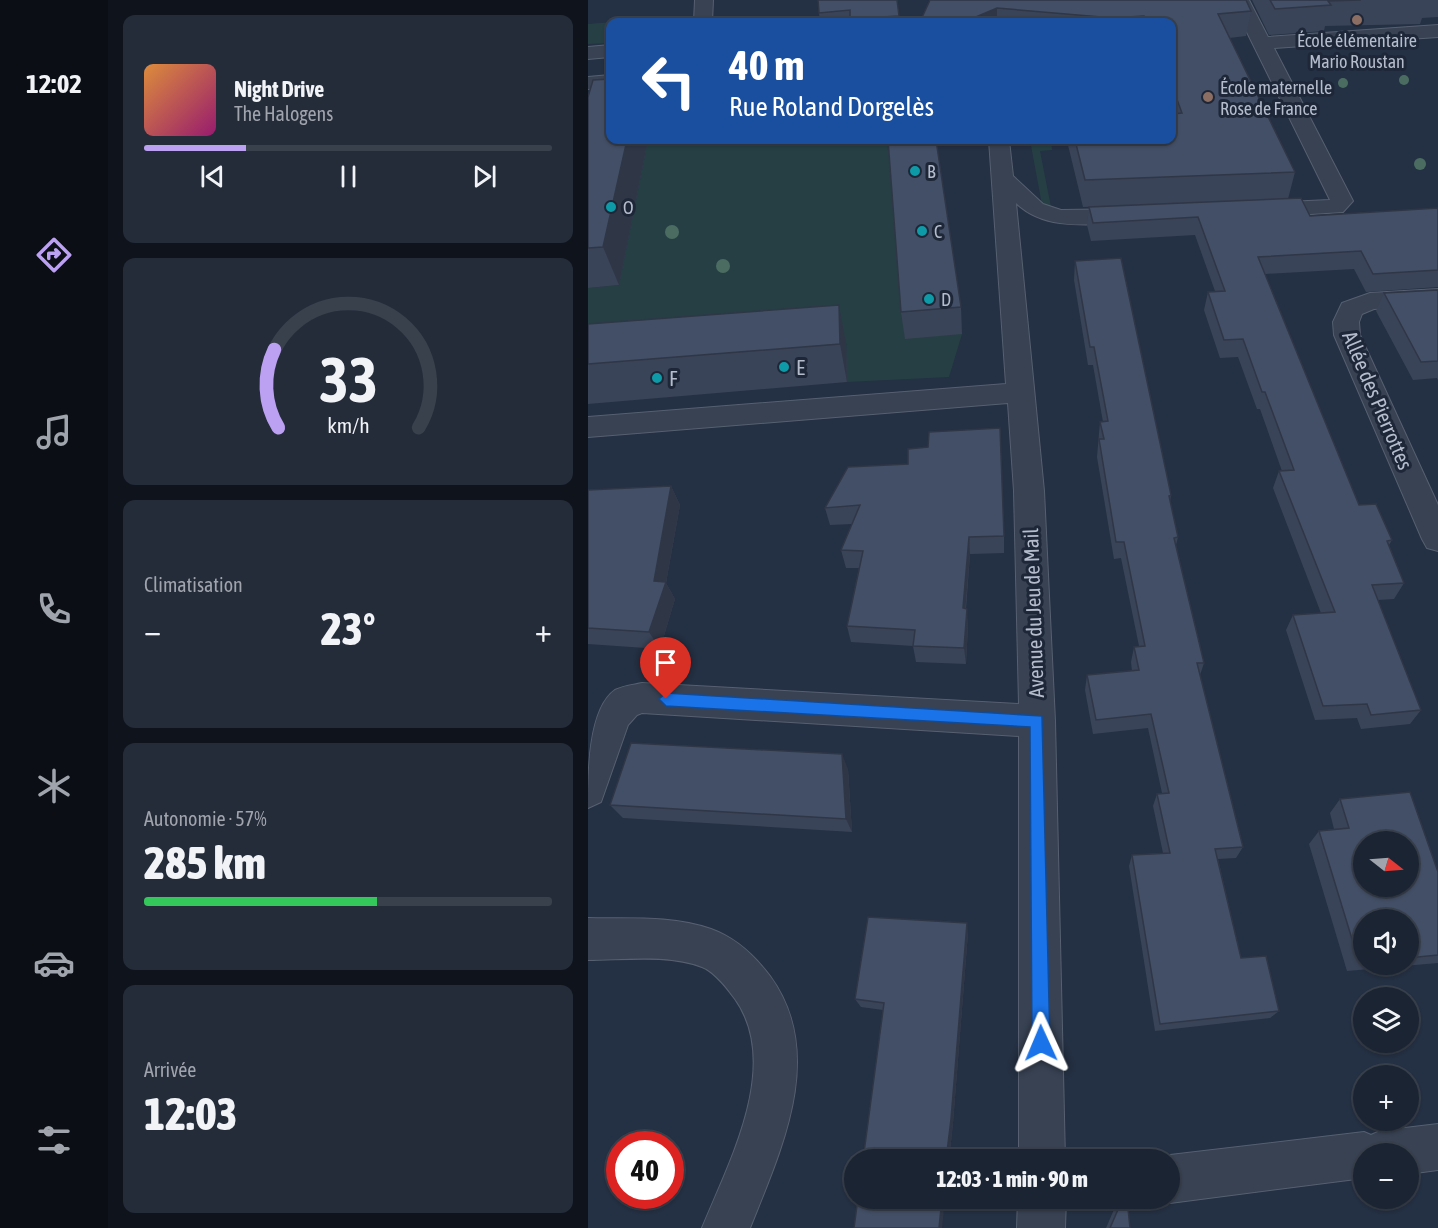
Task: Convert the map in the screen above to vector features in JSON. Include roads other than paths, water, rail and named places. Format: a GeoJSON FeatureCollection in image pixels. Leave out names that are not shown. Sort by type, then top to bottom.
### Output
{"type":"FeatureCollection","features":[{"type":"Feature","properties":{"kind":"street"},"geometry":{"type":"LineString","coordinates":[[703,18],[704,0]]}},
{"type":"Feature","properties":{"kind":"street"},"geometry":{"type":"LineString","coordinates":[[1240,0],[1342,201],[1335,207],[1242,211]]}},
{"type":"Feature","properties":{"kind":"street"},"geometry":{"type":"LineString","coordinates":[[1260,43],[1438,31]]}},
{"type":"Feature","properties":{"kind":"street"},"geometry":{"type":"LineString","coordinates":[[588,53],[606,51]]}},
{"type":"Feature","properties":{"kind":"street"},"geometry":{"type":"LineString","coordinates":[[588,85],[606,82]]}},
{"type":"Feature","properties":{"kind":"street","name":"Avenue du Jeu de Mail"},"geometry":{"type":"LineString","coordinates":[[999,144],[1029,491],[1037,721],[1042,1149]]}},
{"type":"Feature","properties":{"kind":"street"},"geometry":{"type":"LineString","coordinates":[[1002,177],[1035,209],[1059,217],[1150,215]]}},
{"type":"Feature","properties":{"kind":"street","name":"Allée des Pierrottes"},"geometry":{"type":"LineString","coordinates":[[1438,297],[1370,301],[1351,309],[1346,322],[1347,335],[1438,539]]}},
{"type":"Feature","properties":{"kind":"street"},"geometry":{"type":"LineString","coordinates":[[588,427],[1021,392]]}},
{"type":"Feature","properties":{"kind":"street"},"geometry":{"type":"LineString","coordinates":[[588,790],[613,716],[626,702],[642,698],[1037,721]]}},
{"type":"Feature","properties":{"kind":"street"},"geometry":{"type":"LineString","coordinates":[[588,939],[682,941],[713,950],[757,989],[776,1029],[778,1058],[768,1114],[726,1228]]}},
{"type":"Feature","properties":{"kind":"street"},"geometry":{"type":"LineString","coordinates":[[1419,1149],[1438,1146]]}},
{"type":"Feature","properties":{"kind":"street"},"geometry":{"type":"LineString","coordinates":[[1180,1178],[1353,1156]]}},
{"type":"Feature","properties":{"kind":"street"},"geometry":{"type":"LineString","coordinates":[[1041,1228],[1042,1209]]}},
{"type":"Feature","properties":{"kind":"place","name":"École élémentaire Mario Roustan"},"geometry":{"type":"Point","coordinates":[1357,20]}},
{"type":"Feature","properties":{"kind":"place","name":"École maternelle Rose de France"},"geometry":{"type":"Point","coordinates":[1208,97]}},
{"type":"Feature","properties":{"kind":"place","name":"B"},"geometry":{"type":"Point","coordinates":[915,171]}},
{"type":"Feature","properties":{"kind":"place","name":"O"},"geometry":{"type":"Point","coordinates":[611,207]}},
{"type":"Feature","properties":{"kind":"place","name":"C"},"geometry":{"type":"Point","coordinates":[922,231]}},
{"type":"Feature","properties":{"kind":"place","name":"D"},"geometry":{"type":"Point","coordinates":[929,299]}},
{"type":"Feature","properties":{"kind":"place","name":"E"},"geometry":{"type":"Point","coordinates":[784,367]}},
{"type":"Feature","properties":{"kind":"place","name":"F"},"geometry":{"type":"Point","coordinates":[657,378]}}]}
